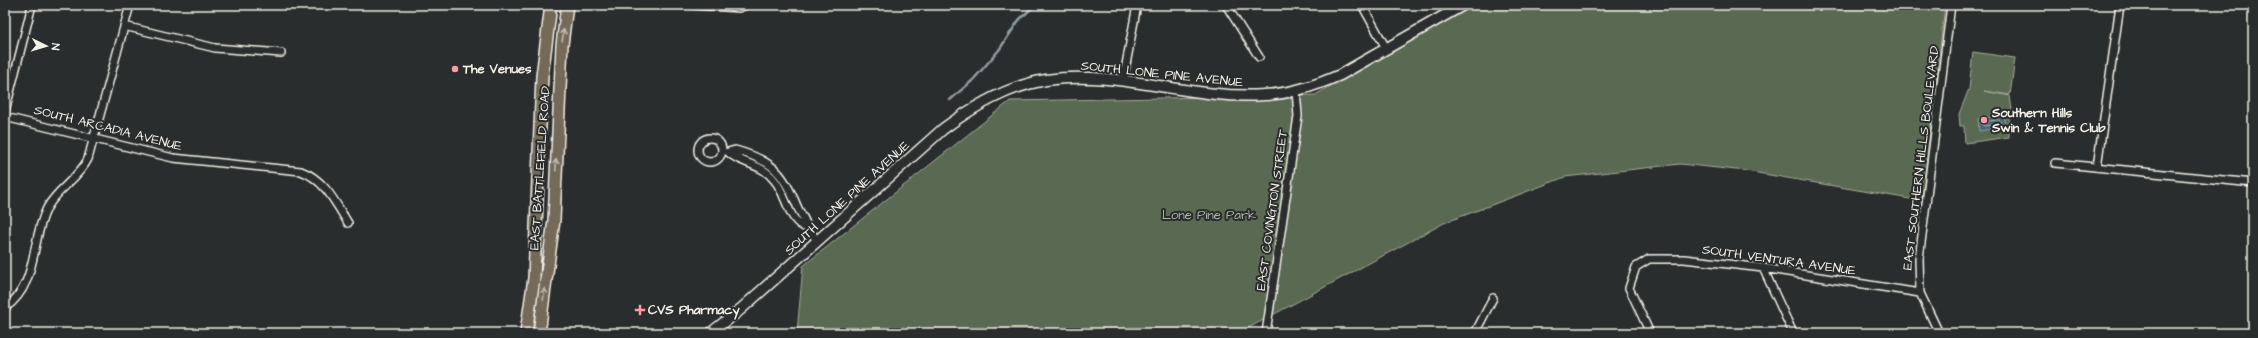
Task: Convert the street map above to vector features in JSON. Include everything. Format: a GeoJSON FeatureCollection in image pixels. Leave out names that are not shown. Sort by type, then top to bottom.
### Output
{"type":"FeatureCollection","features":[{"type":"Feature","properties":{"kind":"main road","name":"EAST BATTLEFIELD ROAD"},"geometry":{"type":"LineString","coordinates":[[526,333],[534,278],[542,76],[551,5]]}},
{"type":"Feature","properties":{"kind":"main road","name":"EAST BATTLEFIELD ROAD"},"geometry":{"type":"LineString","coordinates":[[539,333],[554,220],[562,45],[567,5]]}},
{"type":"Feature","properties":{"kind":"main road","name":"SOUTH LONE PINE AVENUE"},"geometry":{"type":"LineString","coordinates":[[711,333],[944,130],[989,99],[1023,86],[1056,79],[1091,78],[1242,95],[1264,95],[1296,90],[1334,77],[1463,5]]}},
{"type":"Feature","properties":{"kind":"street"},"geometry":{"type":"LineString","coordinates":[[5,112],[32,5]]}},
{"type":"Feature","properties":{"kind":"street"},"geometry":{"type":"LineString","coordinates":[[5,308],[20,295],[26,284],[47,209],[54,198],[76,178],[85,166],[95,138],[130,5]]}},
{"type":"Feature","properties":{"kind":"street"},"geometry":{"type":"LineString","coordinates":[[695,5],[739,8],[746,5]]}},
{"type":"Feature","properties":{"kind":"street"},"geometry":{"type":"LineString","coordinates":[[1123,81],[1137,5]]}},
{"type":"Feature","properties":{"kind":"street"},"geometry":{"type":"LineString","coordinates":[[1226,5],[1259,57]]}},
{"type":"Feature","properties":{"kind":"street"},"geometry":{"type":"LineString","coordinates":[[1362,5],[1386,48]]}},
{"type":"Feature","properties":{"kind":"street","name":"EAST SOUTHERN HILLS BOULEVARD"},"geometry":{"type":"LineString","coordinates":[[1939,333],[1920,293],[1919,259],[1951,5]]}},
{"type":"Feature","properties":{"kind":"street"},"geometry":{"type":"LineString","coordinates":[[2097,167],[2120,5]]}},
{"type":"Feature","properties":{"kind":"street"},"geometry":{"type":"LineString","coordinates":[[124,26],[215,48],[281,53]]}},
{"type":"Feature","properties":{"kind":"street","name":"EAST COVINGTON STREET"},"geometry":{"type":"LineString","coordinates":[[1266,333],[1298,116],[1296,90]]}},
{"type":"Feature","properties":{"kind":"street","name":"SOUTH ARCADIA AVENUE"},"geometry":{"type":"LineString","coordinates":[[5,117],[173,158],[300,171],[312,176],[325,187],[348,223]]}},
{"type":"Feature","properties":{"kind":"street"},"geometry":{"type":"LineString","coordinates":[[725,151],[736,150],[764,161],[774,174],[788,186],[799,218],[806,221],[807,228],[818,241]]}},
{"type":"Feature","properties":{"kind":"street"},"geometry":{"type":"LineString","coordinates":[[2055,163],[2253,183]]}},
{"type":"Feature","properties":{"kind":"street","name":"SOUTH VENTURA AVENUE"},"geometry":{"type":"LineString","coordinates":[[1650,333],[1629,288],[1636,267],[1649,259],[1684,259],[1763,268],[1920,293]]}},
{"type":"Feature","properties":{"kind":"street"},"geometry":{"type":"LineString","coordinates":[[1763,268],[1793,333]]}},
{"type":"Feature","properties":{"kind":"street"},"geometry":{"type":"LineString","coordinates":[[1475,333],[1493,298]]}},
{"type":"Feature","properties":{"kind":"green space","name":"Lone Pine Park"},"geometry":{"type":"Polygon","coordinates":[[[1472,5],[1945,5],[1922,201],[1746,171],[1680,164],[1565,177],[1444,223],[1239,333],[797,333],[803,266],[1010,101],[1315,95],[1472,5]]]}},
{"type":"Feature","properties":{"kind":"green space"},"geometry":{"type":"Polygon","coordinates":[[[1973,52],[2015,58],[2010,95],[1984,91],[2010,96],[2012,110],[2009,113],[2009,137],[1965,143],[1964,126],[1960,126],[1959,114],[1969,89],[1973,52]]]}},
{"type":"Feature","properties":{"kind":"water"},"geometry":{"type":"Polygon","coordinates":[[[2004,115],[2005,127],[1979,131],[1978,119],[2004,115]]]}},
{"type":"Feature","properties":{"kind":"waterway"},"geometry":{"type":"LineString","coordinates":[[950,100],[973,80],[999,50],[1019,20],[1035,5]]}},
{"type":"Feature","properties":{"kind":"place","name":"The Venues"},"geometry":{"type":"Point","coordinates":[455,69]}},
{"type":"Feature","properties":{"kind":"place","name":"Southern Hills Swin & Tennis Club"},"geometry":{"type":"Point","coordinates":[1984,120]}},
{"type":"Feature","properties":{"kind":"place","name":"CVS Pharmacy"},"geometry":{"type":"Point","coordinates":[640,310]}}]}
